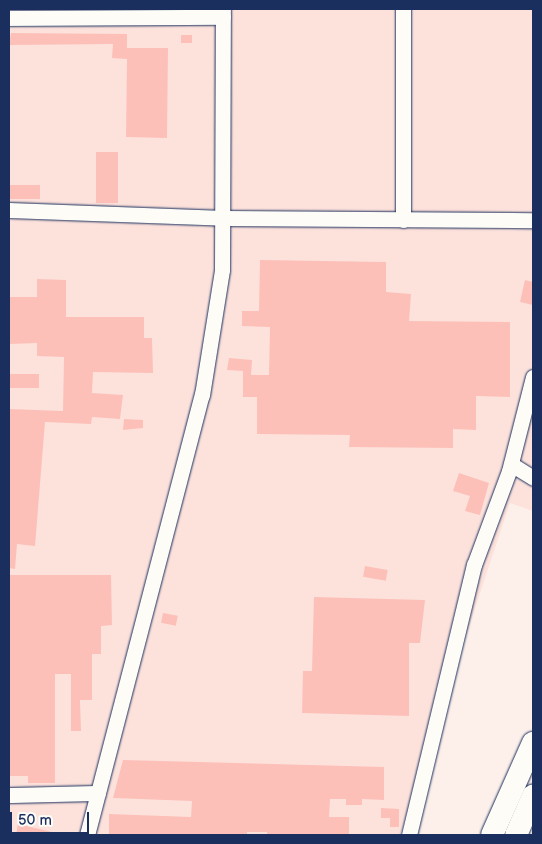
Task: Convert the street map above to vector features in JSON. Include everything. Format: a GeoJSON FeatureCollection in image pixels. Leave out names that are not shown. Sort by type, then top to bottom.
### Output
{"type":"FeatureCollection","features":[{"type":"Feature","properties":{"kind":"highway"},"geometry":{"type":"LineString","coordinates":[[492,835],[533,743]]}},
{"type":"Feature","properties":{"kind":"highway"},"geometry":{"type":"LineString","coordinates":[[516,835],[533,796]]}},
{"type":"Feature","properties":{"kind":"street"},"geometry":{"type":"LineString","coordinates":[[403,9],[404,220]]}},
{"type":"Feature","properties":{"kind":"street"},"geometry":{"type":"LineString","coordinates":[[9,18],[223,13],[224,218],[222,270],[202,395],[87,835]]}},
{"type":"Feature","properties":{"kind":"street"},"geometry":{"type":"LineString","coordinates":[[9,210],[224,218],[533,220]]}},
{"type":"Feature","properties":{"kind":"street"},"geometry":{"type":"LineString","coordinates":[[409,835],[474,565],[511,464],[533,377]]}},
{"type":"Feature","properties":{"kind":"street"},"geometry":{"type":"LineString","coordinates":[[511,464],[533,478]]}},
{"type":"Feature","properties":{"kind":"street"},"geometry":{"type":"LineString","coordinates":[[9,795],[98,793]]}},
{"type":"Feature","properties":{"kind":"shaded area"},"geometry":{"type":"Polygon","coordinates":[[[9,9],[533,9],[533,511],[510,503],[400,835],[9,835],[9,9]]]}},
{"type":"Feature","properties":{"kind":"building"},"geometry":{"type":"Polygon","coordinates":[[[11,33],[127,34],[127,48],[168,48],[167,138],[126,137],[127,59],[112,58],[113,44],[9,45],[11,33]]]}},
{"type":"Feature","properties":{"kind":"building"},"geometry":{"type":"Polygon","coordinates":[[[181,35],[192,35],[192,43],[181,43],[181,35]]]}},
{"type":"Feature","properties":{"kind":"building"},"geometry":{"type":"Polygon","coordinates":[[[96,152],[118,152],[118,203],[96,203],[96,152]]]}},
{"type":"Feature","properties":{"kind":"building"},"geometry":{"type":"Polygon","coordinates":[[[9,185],[40,185],[40,199],[9,199],[9,185]]]}},
{"type":"Feature","properties":{"kind":"building"},"geometry":{"type":"Polygon","coordinates":[[[260,260],[386,262],[386,292],[411,294],[409,321],[510,322],[510,397],[476,396],[476,430],[453,429],[453,448],[349,447],[350,435],[257,434],[257,397],[243,397],[243,371],[227,370],[229,358],[252,360],[251,375],[269,375],[270,327],[242,326],[242,311],[259,311],[260,260]]]}},
{"type":"Feature","properties":{"kind":"building"},"geometry":{"type":"Polygon","coordinates":[[[37,279],[66,280],[66,317],[144,317],[144,338],[152,338],[153,373],[93,372],[92,393],[123,395],[120,419],[92,417],[91,424],[45,422],[35,546],[17,544],[15,569],[9,568],[9,409],[63,411],[64,357],[37,356],[37,343],[9,344],[9,297],[37,297],[37,279]]]}},
{"type":"Feature","properties":{"kind":"building"},"geometry":{"type":"Polygon","coordinates":[[[525,280],[533,282],[533,305],[520,302],[525,280]]]}},
{"type":"Feature","properties":{"kind":"building"},"geometry":{"type":"Polygon","coordinates":[[[9,374],[39,374],[39,388],[9,388],[9,374]]]}},
{"type":"Feature","properties":{"kind":"building"},"geometry":{"type":"Polygon","coordinates":[[[124,419],[143,420],[143,428],[123,430],[124,419]]]}},
{"type":"Feature","properties":{"kind":"building"},"geometry":{"type":"Polygon","coordinates":[[[459,473],[489,483],[480,515],[465,511],[470,496],[453,491],[459,473]]]}},
{"type":"Feature","properties":{"kind":"building"},"geometry":{"type":"Polygon","coordinates":[[[365,566],[388,570],[386,581],[363,577],[365,566]]]}},
{"type":"Feature","properties":{"kind":"building"},"geometry":{"type":"Polygon","coordinates":[[[9,575],[111,575],[112,625],[101,626],[101,654],[92,654],[92,700],[80,700],[81,731],[71,731],[71,674],[55,674],[55,783],[28,783],[28,776],[9,776],[9,575]]]}},
{"type":"Feature","properties":{"kind":"building"},"geometry":{"type":"Polygon","coordinates":[[[314,597],[425,600],[420,643],[409,643],[409,716],[302,713],[303,671],[312,671],[314,597]]]}},
{"type":"Feature","properties":{"kind":"building"},"geometry":{"type":"Polygon","coordinates":[[[163,613],[178,616],[176,626],[161,623],[163,613]]]}},
{"type":"Feature","properties":{"kind":"building"},"geometry":{"type":"Polygon","coordinates":[[[123,760],[384,767],[384,800],[362,799],[362,805],[346,805],[346,799],[330,799],[329,817],[349,817],[349,835],[267,835],[267,832],[247,832],[247,835],[109,835],[109,814],[191,817],[192,801],[113,798],[123,760]]]}},
{"type":"Feature","properties":{"kind":"building"},"geometry":{"type":"Polygon","coordinates":[[[381,808],[399,809],[399,827],[390,827],[390,818],[381,818],[381,808]]]}},
{"type":"Feature","properties":{"kind":"building"},"geometry":{"type":"Polygon","coordinates":[[[18,824],[52,832],[52,835],[16,835],[18,824]]]}}]}
